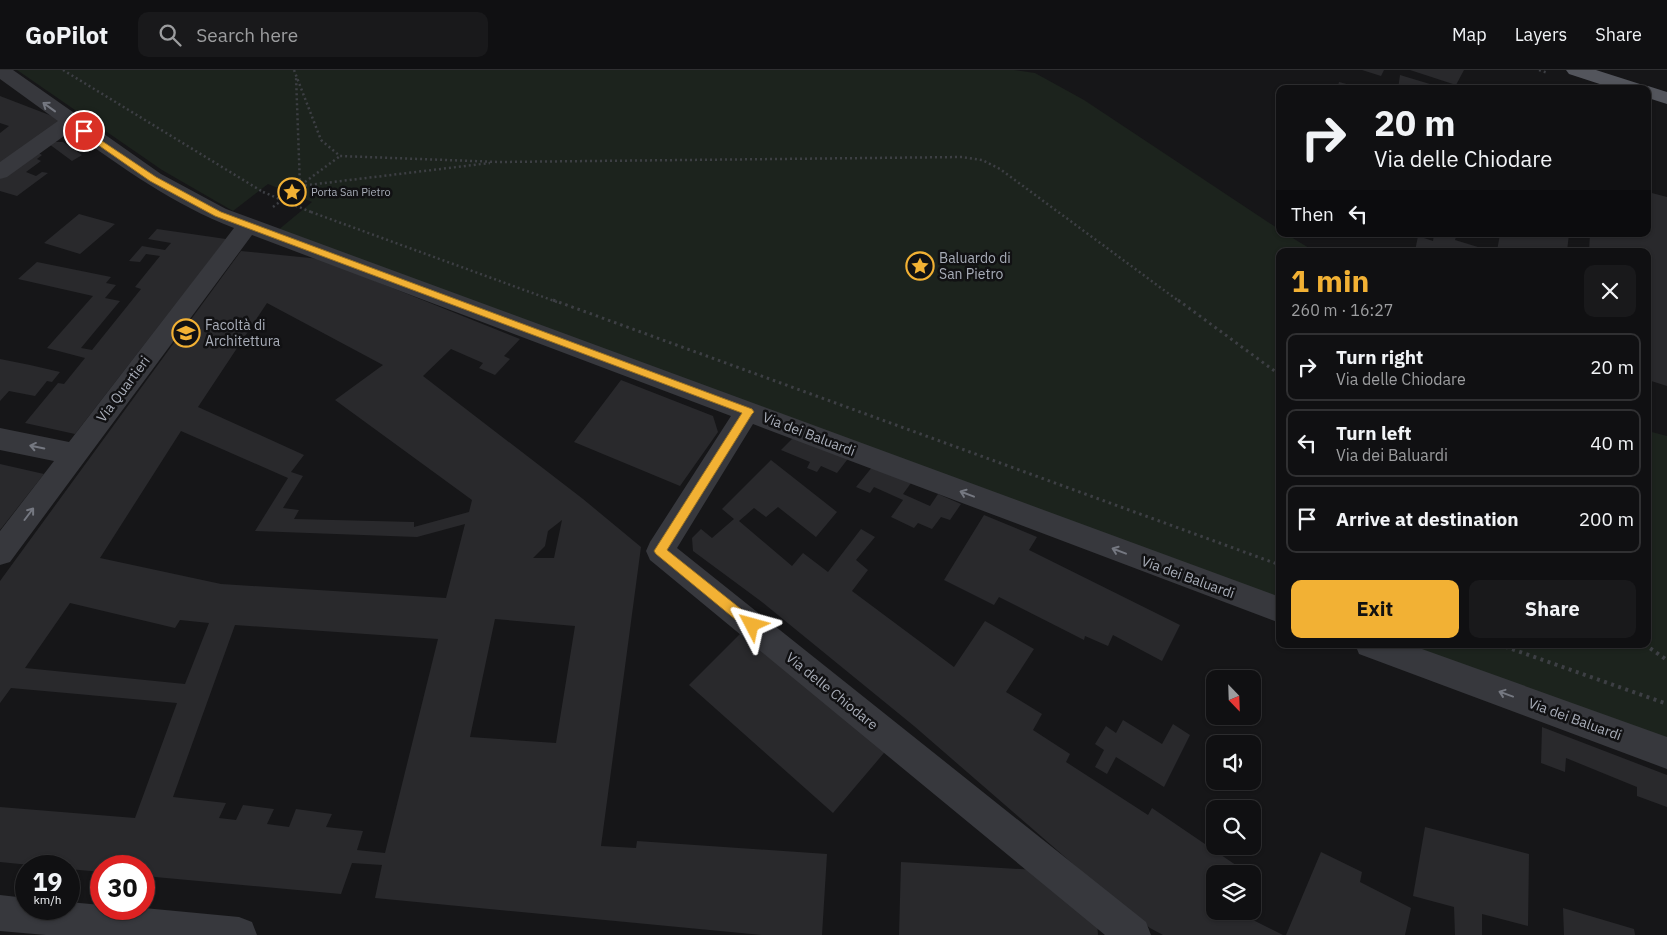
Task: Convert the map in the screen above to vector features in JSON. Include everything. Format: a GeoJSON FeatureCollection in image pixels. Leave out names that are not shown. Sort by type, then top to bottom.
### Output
{"type":"FeatureCollection","features":[{"type":"Feature","properties":{"kind":"main road"},"geometry":{"type":"LineString","coordinates":[[1576,70],[1623,85]]}},
{"type":"Feature","properties":{"kind":"main road"},"geometry":{"type":"LineString","coordinates":[[1651,93],[1667,98]]}},
{"type":"Feature","properties":{"kind":"street","name":"Via dei Baluardi"},"geometry":{"type":"LineString","coordinates":[[0,70],[70,122],[153,179],[192,202],[247,226],[1276,609]]}},
{"type":"Feature","properties":{"kind":"street"},"geometry":{"type":"LineString","coordinates":[[0,172],[70,122]]}},
{"type":"Feature","properties":{"kind":"street","name":"Via Quartieri"},"geometry":{"type":"LineString","coordinates":[[0,553],[247,226]]}},
{"type":"Feature","properties":{"kind":"street","name":"Via delle Chiodare"},"geometry":{"type":"LineString","coordinates":[[748,412],[660,551],[1133,935]]}},
{"type":"Feature","properties":{"kind":"street"},"geometry":{"type":"LineString","coordinates":[[0,439],[74,454]]}},
{"type":"Feature","properties":{"kind":"street","name":"Via dei Baluardi"},"geometry":{"type":"LineString","coordinates":[[1381,648],[1667,753]]}},
{"type":"Feature","properties":{"kind":"street"},"geometry":{"type":"LineString","coordinates":[[0,913],[229,935]]}},
{"type":"Feature","properties":{"kind":"path"},"geometry":{"type":"LineString","coordinates":[[63,70],[263,192],[311,212],[1276,564]]}},
{"type":"Feature","properties":{"kind":"path"},"geometry":{"type":"LineString","coordinates":[[295,72],[321,140],[340,156],[500,162],[952,157],[982,160],[1000,169],[1276,372]]}},
{"type":"Feature","properties":{"kind":"path"},"geometry":{"type":"LineString","coordinates":[[295,72],[300,186]]}},
{"type":"Feature","properties":{"kind":"path"},"geometry":{"type":"LineString","coordinates":[[247,226],[340,156]]}},
{"type":"Feature","properties":{"kind":"path"},"geometry":{"type":"LineString","coordinates":[[300,186],[500,162]]}},
{"type":"Feature","properties":{"kind":"path"},"geometry":{"type":"LineString","coordinates":[[1509,648],[1667,704]]}},
{"type":"Feature","properties":{"kind":"path"},"geometry":{"type":"LineString","coordinates":[[1650,648],[1667,660]]}},
{"type":"Feature","properties":{"kind":"shaded area"},"geometry":{"type":"Polygon","coordinates":[[[17,70],[1014,70],[1035,73],[1084,100],[1276,227],[1276,237],[1291,237],[1309,248],[1276,248],[1276,600],[277,231],[312,202],[268,184],[233,211],[162,170],[17,70]]]}},
{"type":"Feature","properties":{"kind":"shaded area"},"geometry":{"type":"Polygon","coordinates":[[[1651,432],[1667,436],[1667,742],[1408,648],[1651,648],[1651,432]]]}},
{"type":"Feature","properties":{"kind":"building"},"geometry":{"type":"Polygon","coordinates":[[[1362,70],[1384,70],[1381,76],[1362,70]]]}},
{"type":"Feature","properties":{"kind":"building"},"geometry":{"type":"Polygon","coordinates":[[[1410,70],[1464,70],[1456,85],[1410,70]]]}},
{"type":"Feature","properties":{"kind":"building"},"geometry":{"type":"Polygon","coordinates":[[[1400,75],[1433,85],[1399,85],[1400,75]]]}},
{"type":"Feature","properties":{"kind":"building"},"geometry":{"type":"Polygon","coordinates":[[[1339,82],[1350,85],[1338,85],[1339,82]]]}},
{"type":"Feature","properties":{"kind":"building"},"geometry":{"type":"Polygon","coordinates":[[[0,96],[65,121],[0,165],[0,133],[9,126],[0,123],[0,96]]]}},
{"type":"Feature","properties":{"kind":"building"},"geometry":{"type":"Polygon","coordinates":[[[63,142],[82,155],[72,161],[49,144],[63,142]]]}},
{"type":"Feature","properties":{"kind":"building"},"geometry":{"type":"Polygon","coordinates":[[[37,152],[42,155],[37,159],[41,161],[26,172],[36,176],[42,172],[48,173],[17,196],[0,191],[0,179],[37,152]]]}},
{"type":"Feature","properties":{"kind":"building"},"geometry":{"type":"Polygon","coordinates":[[[1651,193],[1667,197],[1667,386],[1651,381],[1651,248],[1589,248],[1590,237],[1651,237],[1651,193]]]}},
{"type":"Feature","properties":{"kind":"building"},"geometry":{"type":"Polygon","coordinates":[[[79,214],[115,224],[80,254],[44,243],[79,214]]]}},
{"type":"Feature","properties":{"kind":"building"},"geometry":{"type":"Polygon","coordinates":[[[157,229],[226,239],[75,434],[25,423],[58,383],[64,384],[85,358],[47,348],[93,296],[18,279],[37,262],[111,277],[106,283],[116,285],[105,298],[120,301],[81,348],[92,350],[141,289],[135,287],[160,256],[146,254],[140,262],[129,261],[142,246],[165,250],[171,243],[148,239],[157,229]]]}},
{"type":"Feature","properties":{"kind":"building"},"geometry":{"type":"Polygon","coordinates":[[[1418,237],[1433,241],[1434,237],[1456,237],[1455,240],[1481,248],[1416,248],[1418,237]]]}},
{"type":"Feature","properties":{"kind":"building"},"geometry":{"type":"Polygon","coordinates":[[[1499,237],[1569,237],[1567,248],[1498,248],[1499,237]]]}},
{"type":"Feature","properties":{"kind":"building","name":"Facoltà di Architettura"},"geometry":{"type":"Polygon","coordinates":[[[241,251],[320,259],[520,339],[504,356],[510,359],[495,375],[479,368],[483,363],[451,349],[423,376],[583,499],[641,547],[601,846],[636,848],[637,841],[827,854],[822,935],[762,935],[375,898],[382,865],[352,863],[341,894],[155,877],[155,855],[90,855],[90,871],[80,870],[80,855],[15,855],[15,864],[0,862],[0,807],[135,818],[177,703],[11,688],[0,703],[0,581],[241,251]],[[267,303],[198,407],[304,455],[291,472],[303,476],[283,508],[299,510],[294,519],[414,522],[414,527],[469,512],[472,500],[335,400],[383,365],[267,303]],[[181,431],[100,558],[221,584],[446,598],[465,524],[417,537],[255,531],[288,478],[181,431]],[[562,520],[548,531],[545,546],[533,558],[554,558],[562,520]],[[70,603],[25,668],[185,684],[209,623],[180,620],[175,628],[70,603]],[[495,619],[470,737],[556,743],[575,626],[495,619]],[[235,625],[173,797],[226,803],[219,818],[236,820],[243,805],[274,809],[267,824],[289,827],[296,809],[332,814],[326,827],[363,831],[357,850],[385,853],[438,639],[235,625]]]}},
{"type":"Feature","properties":{"kind":"building"},"geometry":{"type":"Polygon","coordinates":[[[0,359],[60,372],[52,382],[47,381],[35,396],[9,391],[0,401],[0,359]]]}},
{"type":"Feature","properties":{"kind":"building"},"geometry":{"type":"Polygon","coordinates":[[[621,380],[713,416],[718,432],[680,486],[574,442],[621,380]]]}},
{"type":"Feature","properties":{"kind":"building"},"geometry":{"type":"Polygon","coordinates":[[[798,433],[850,456],[837,473],[821,466],[817,472],[807,468],[810,462],[781,450],[798,433]]]}},
{"type":"Feature","properties":{"kind":"building"},"geometry":{"type":"Polygon","coordinates":[[[771,460],[837,512],[816,537],[778,507],[766,517],[754,508],[739,521],[792,566],[803,553],[828,572],[861,529],[875,537],[856,560],[868,570],[852,591],[954,667],[985,621],[1034,649],[1006,692],[1042,714],[1033,730],[1070,754],[1066,762],[1148,815],[1152,808],[1206,845],[1206,855],[1221,855],[1236,865],[1206,865],[1206,920],[1253,920],[1283,935],[1163,935],[1150,928],[1103,890],[914,726],[762,602],[693,551],[692,538],[701,529],[712,538],[734,519],[722,509],[771,460]]]}},
{"type":"Feature","properties":{"kind":"building"},"geometry":{"type":"Polygon","coordinates":[[[0,464],[44,474],[0,530],[0,464]]]}},
{"type":"Feature","properties":{"kind":"building"},"geometry":{"type":"Polygon","coordinates":[[[873,466],[911,483],[903,494],[930,506],[938,494],[961,504],[950,520],[941,517],[932,529],[918,523],[914,528],[891,517],[903,500],[874,487],[870,493],[856,487],[873,466]]]}},
{"type":"Feature","properties":{"kind":"building"},"geometry":{"type":"Polygon","coordinates":[[[984,515],[1037,537],[1029,550],[1180,625],[1162,661],[1113,635],[1108,646],[1085,636],[1084,640],[999,597],[994,605],[944,580],[984,515]]]}},
{"type":"Feature","properties":{"kind":"building"},"geometry":{"type":"Polygon","coordinates":[[[746,628],[889,747],[833,813],[689,685],[746,628]]]}},
{"type":"Feature","properties":{"kind":"building"},"geometry":{"type":"Polygon","coordinates":[[[1123,720],[1162,744],[1173,724],[1190,735],[1164,787],[1116,757],[1107,774],[1095,767],[1104,750],[1095,744],[1106,726],[1116,733],[1123,720]]]}},
{"type":"Feature","properties":{"kind":"building"},"geometry":{"type":"Polygon","coordinates":[[[1542,727],[1667,775],[1667,807],[1637,796],[1637,787],[1566,758],[1565,772],[1541,763],[1542,727]]]}},
{"type":"Feature","properties":{"kind":"building"},"geometry":{"type":"Polygon","coordinates":[[[1425,827],[1529,854],[1528,926],[1482,914],[1482,935],[1455,935],[1454,907],[1413,896],[1425,827]]]}},
{"type":"Feature","properties":{"kind":"building"},"geometry":{"type":"Polygon","coordinates":[[[1321,852],[1362,872],[1360,882],[1411,908],[1405,935],[1286,935],[1321,852]]]}},
{"type":"Feature","properties":{"kind":"building"},"geometry":{"type":"Polygon","coordinates":[[[901,862],[1037,870],[1097,920],[1098,935],[899,935],[901,862]]]}},
{"type":"Feature","properties":{"kind":"building"},"geometry":{"type":"Polygon","coordinates":[[[1563,908],[1634,929],[1635,935],[1564,935],[1563,908]]]}},
{"type":"Feature","properties":{"kind":"place","name":"Porta San Pietro"},"geometry":{"type":"Point","coordinates":[292,192]}},
{"type":"Feature","properties":{"kind":"place","name":"Baluardo di San Pietro"},"geometry":{"type":"Point","coordinates":[920,266]}},
{"type":"Feature","properties":{"kind":"place","name":"Facoltà di Architettura"},"geometry":{"type":"Point","coordinates":[186,333]}},
{"type":"Feature","properties":{"kind":"route"},"geometry":{"type":"LineString","coordinates":[[84,131],[153,179],[192,202],[218,214],[748,412],[660,551],[752,625]]}}]}
